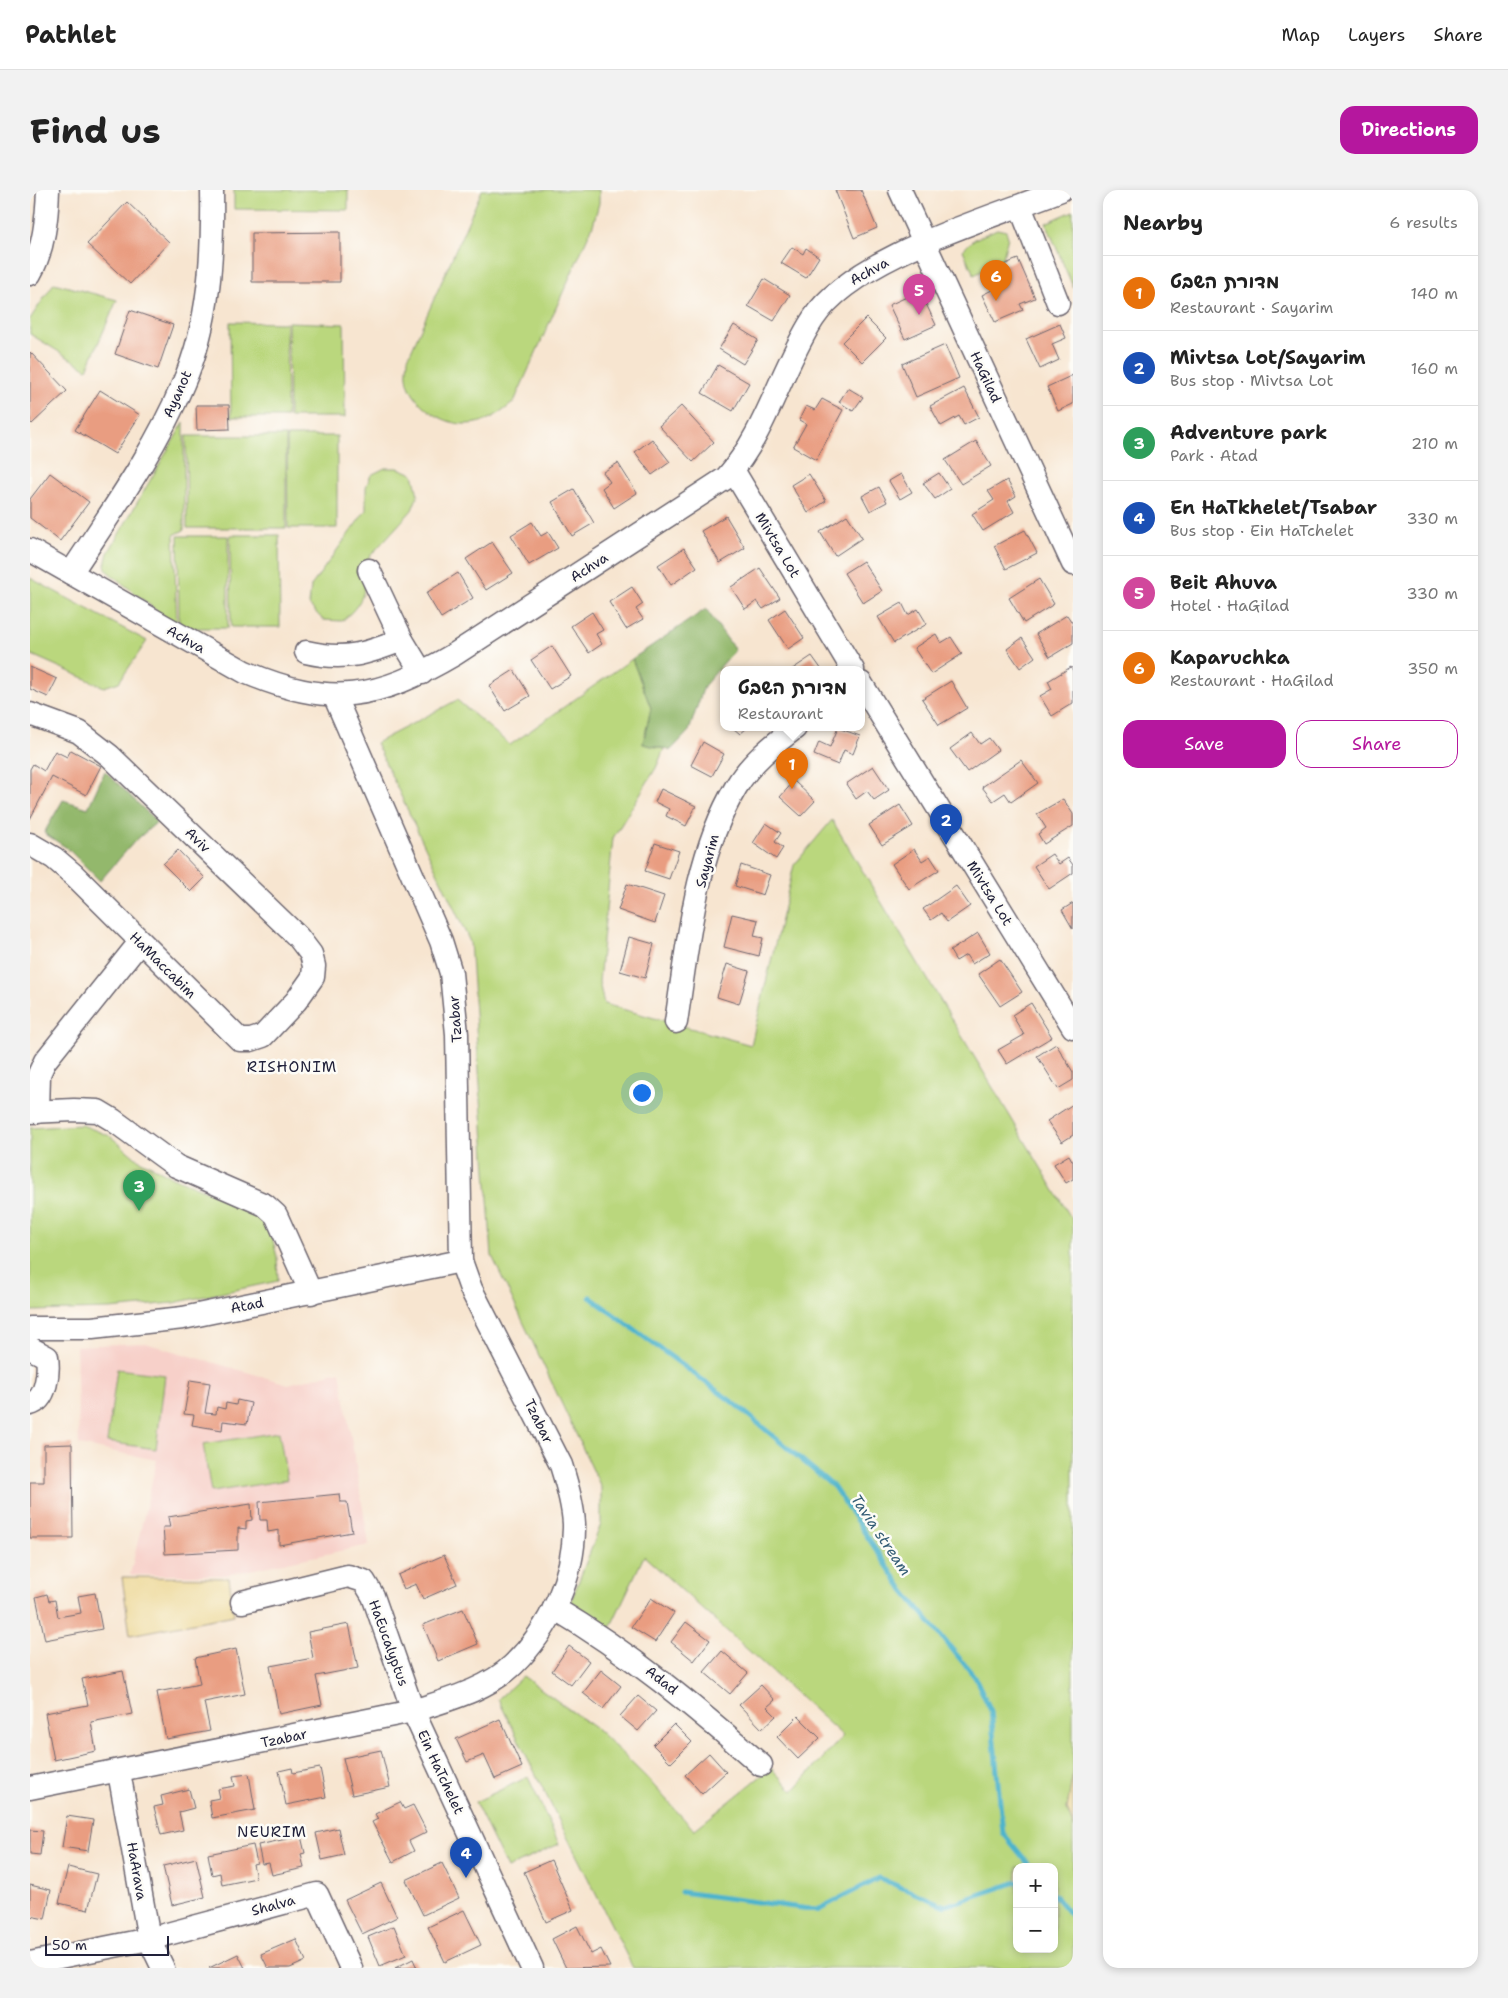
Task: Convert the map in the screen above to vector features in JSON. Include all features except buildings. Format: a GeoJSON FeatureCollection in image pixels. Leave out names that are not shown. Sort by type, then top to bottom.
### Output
{"type":"FeatureCollection","features":[{"type":"Feature","properties":{"kind":"street"},"geometry":{"type":"LineString","coordinates":[[30,274],[39,253],[44,232],[48,190]]}},
{"type":"Feature","properties":{"kind":"street","name":"Ayanot"},"geometry":{"type":"LineString","coordinates":[[70,573],[129,484],[184,384],[198,342],[208,289],[213,244],[212,190]]}},
{"type":"Feature","properties":{"kind":"street","name":"HaGilad"},"geometry":{"type":"LineString","coordinates":[[900,190],[1073,564]]}},
{"type":"Feature","properties":{"kind":"street","name":"Achva"},"geometry":{"type":"LineString","coordinates":[[30,550],[245,672],[278,686],[316,694],[334,695],[352,695],[386,686],[422,673],[702,495],[733,470],[755,438],[812,320],[827,299],[864,273],[924,242],[1061,190]]}},
{"type":"Feature","properties":{"kind":"street"},"geometry":{"type":"LineString","coordinates":[[1020,206],[1058,302]]}},
{"type":"Feature","properties":{"kind":"street","name":"Mivtsa Lot"},"geometry":{"type":"LineString","coordinates":[[733,470],[851,666]]}},
{"type":"Feature","properties":{"kind":"street"},"geometry":{"type":"LineString","coordinates":[[368,570],[402,640],[422,673]]}},
{"type":"Feature","properties":{"kind":"street"},"geometry":{"type":"LineString","coordinates":[[306,652],[327,657],[351,657],[373,652],[402,640]]}},
{"type":"Feature","properties":{"kind":"street","name":"Mivtsa Lot"},"geometry":{"type":"LineString","coordinates":[[865,689],[1073,1027]]}},
{"type":"Feature","properties":{"kind":"street","name":"Tzabar"},"geometry":{"type":"LineString","coordinates":[[30,1788],[119,1772],[413,1711],[452,1699],[484,1684],[512,1665],[538,1636],[554,1608],[565,1582],[572,1552],[574,1524],[570,1495],[560,1465],[546,1433],[472,1289],[461,1261],[457,1034],[451,973],[441,942],[334,695]]}},
{"type":"Feature","properties":{"kind":"street","name":"Aviv"},"geometry":{"type":"LineString","coordinates":[[30,714],[78,732],[110,756],[298,936],[311,954],[314,966],[313,977],[296,1001]]}},
{"type":"Feature","properties":{"kind":"street","name":"Sayarim"},"geometry":{"type":"LineString","coordinates":[[676,1022],[690,930],[702,875],[717,824],[737,785],[761,756],[791,731]]}},
{"type":"Feature","properties":{"kind":"street","name":"HaMaccabim"},"geometry":{"type":"LineString","coordinates":[[30,844],[54,858],[74,875],[240,1040],[250,1040],[264,1036],[296,1001]]}},
{"type":"Feature","properties":{"kind":"street"},"geometry":{"type":"LineString","coordinates":[[140,942],[45,1061],[39,1074],[34,1112],[74,1110],[98,1112],[113,1120],[176,1166],[265,1205],[276,1215],[311,1293]]}},
{"type":"Feature","properties":{"kind":"street","name":"Atad"},"geometry":{"type":"LineString","coordinates":[[30,1328],[92,1328],[142,1324],[311,1293],[461,1261]]}},
{"type":"Feature","properties":{"kind":"street"},"geometry":{"type":"LineString","coordinates":[[30,1348],[46,1357],[48,1367],[45,1384],[40,1396],[35,1403],[30,1404]]}},
{"type":"Feature","properties":{"kind":"street","name":"HaEucalyptus"},"geometry":{"type":"LineString","coordinates":[[242,1602],[348,1576],[364,1581],[373,1596],[413,1711]]}},
{"type":"Feature","properties":{"kind":"street","name":"Adad"},"geometry":{"type":"LineString","coordinates":[[554,1608],[600,1636],[642,1665],[682,1696],[761,1765]]}},
{"type":"Feature","properties":{"kind":"street","name":"Ein HaTchelet"},"geometry":{"type":"LineString","coordinates":[[413,1711],[532,1968]]}},
{"type":"Feature","properties":{"kind":"street","name":"HaArava"},"geometry":{"type":"LineString","coordinates":[[119,1772],[150,1939],[163,1968]]}},
{"type":"Feature","properties":{"kind":"street","name":"Shalva"},"geometry":{"type":"LineString","coordinates":[[150,1939],[317,1894],[351,1968]]}},
{"type":"Feature","properties":{"kind":"street"},"geometry":{"type":"LineString","coordinates":[[30,1963],[150,1939]]}},
{"type":"Feature","properties":{"kind":"shaded area"},"geometry":{"type":"Polygon","coordinates":[[[145,1343],[288,1384],[340,1371],[369,1545],[226,1575],[130,1575],[157,1460],[79,1445],[76,1346],[145,1343]]]}},
{"type":"Feature","properties":{"kind":"green space"},"geometry":{"type":"Polygon","coordinates":[[[234,190],[348,190],[348,210],[234,209],[234,190]]]}},
{"type":"Feature","properties":{"kind":"green space"},"geometry":{"type":"Polygon","coordinates":[[[482,190],[599,190],[599,203],[593,225],[514,402],[486,420],[466,424],[447,421],[420,403],[409,386],[407,372],[408,358],[482,190]]]}},
{"type":"Feature","properties":{"kind":"green space"},"geometry":{"type":"Polygon","coordinates":[[[1073,211],[1073,287],[1046,223],[1073,211]]]}},
{"type":"Feature","properties":{"kind":"green space"},"geometry":{"type":"Polygon","coordinates":[[[997,229],[1006,231],[1008,237],[1002,261],[974,275],[963,250],[973,240],[997,229]]]}},
{"type":"Feature","properties":{"kind":"green space"},"geometry":{"type":"Polygon","coordinates":[[[54,283],[117,300],[87,369],[30,334],[30,319],[54,283]]]}},
{"type":"Feature","properties":{"kind":"green space"},"geometry":{"type":"Polygon","coordinates":[[[230,322],[286,323],[287,417],[231,417],[230,322]]]}},
{"type":"Feature","properties":{"kind":"green space"},"geometry":{"type":"Polygon","coordinates":[[[288,322],[344,324],[345,417],[289,417],[288,322]]]}},
{"type":"Feature","properties":{"kind":"green space"},"geometry":{"type":"Polygon","coordinates":[[[184,422],[184,530],[174,535],[177,627],[107,571],[105,565],[108,553],[184,422]]]}},
{"type":"Feature","properties":{"kind":"green space"},"geometry":{"type":"Polygon","coordinates":[[[186,436],[286,436],[286,528],[187,528],[186,436]]]}},
{"type":"Feature","properties":{"kind":"green space"},"geometry":{"type":"Polygon","coordinates":[[[287,436],[337,436],[337,528],[288,528],[287,436]]]}},
{"type":"Feature","properties":{"kind":"green space"},"geometry":{"type":"Polygon","coordinates":[[[385,468],[398,468],[413,474],[418,495],[412,510],[362,565],[365,582],[364,589],[355,609],[342,621],[323,620],[309,605],[311,586],[366,510],[366,487],[371,475],[385,468]]]}},
{"type":"Feature","properties":{"kind":"green space"},"geometry":{"type":"Polygon","coordinates":[[[230,535],[279,535],[280,627],[231,627],[230,535]]]}},
{"type":"Feature","properties":{"kind":"green space"},"geometry":{"type":"Polygon","coordinates":[[[178,536],[228,536],[228,628],[179,628],[178,536]]]}},
{"type":"Feature","properties":{"kind":"green space"},"geometry":{"type":"Polygon","coordinates":[[[30,578],[147,641],[119,682],[104,687],[30,654],[30,578]]]}},
{"type":"Feature","properties":{"kind":"green space"},"geometry":{"type":"Polygon","coordinates":[[[706,609],[735,650],[704,686],[689,731],[671,750],[643,744],[651,708],[632,659],[706,609]]]}},
{"type":"Feature","properties":{"kind":"green space"},"geometry":{"type":"Polygon","coordinates":[[[632,659],[651,708],[643,744],[664,749],[656,768],[613,838],[599,982],[604,1004],[751,1045],[794,865],[832,820],[1073,1221],[1073,1772],[1067,1809],[1073,1826],[1073,1968],[633,1968],[498,1699],[523,1676],[599,1731],[645,1776],[694,1830],[771,1768],[793,1791],[843,1736],[644,1556],[610,1628],[571,1601],[601,1524],[601,1487],[492,1256],[470,942],[376,743],[457,700],[510,745],[632,659]]]}},
{"type":"Feature","properties":{"kind":"green space"},"geometry":{"type":"Polygon","coordinates":[[[105,771],[157,822],[134,842],[100,881],[67,848],[44,833],[63,800],[88,808],[105,771]]]}},
{"type":"Feature","properties":{"kind":"green space"},"geometry":{"type":"Polygon","coordinates":[[[82,1125],[110,1136],[136,1158],[172,1177],[236,1203],[259,1218],[272,1236],[277,1257],[278,1281],[173,1303],[110,1309],[30,1311],[30,1128],[82,1125]]]}},
{"type":"Feature","properties":{"kind":"green space"},"geometry":{"type":"Polygon","coordinates":[[[117,1369],[165,1375],[156,1449],[107,1442],[117,1369]]]}},
{"type":"Feature","properties":{"kind":"green space"},"geometry":{"type":"Polygon","coordinates":[[[279,1432],[287,1480],[211,1492],[203,1444],[279,1432]]]}},
{"type":"Feature","properties":{"kind":"green space"},"geometry":{"type":"Polygon","coordinates":[[[528,1777],[559,1844],[507,1868],[475,1802],[528,1777]]]}},
{"type":"Feature","properties":{"kind":"sand"},"geometry":{"type":"Polygon","coordinates":[[[122,1577],[229,1578],[234,1615],[130,1635],[122,1577]]]}},
{"type":"Feature","properties":{"kind":"sand"},"geometry":{"type":"Polygon","coordinates":[[[1073,1772],[1073,1826],[1067,1809],[1073,1772]]]}},
{"type":"Feature","properties":{"kind":"waterway","name":"Tavia stream"},"geometry":{"type":"LineString","coordinates":[[590,1297],[735,1404],[834,1487],[904,1591],[975,1677],[991,1711],[1003,1833],[1028,1863]]}},
{"type":"Feature","properties":{"kind":"waterway"},"geometry":{"type":"LineString","coordinates":[[681,1892],[817,1910],[879,1878],[945,1906],[1013,1883]]}},
{"type":"Feature","properties":{"kind":"waterway","name":"Tavia stream"},"geometry":{"type":"LineString","coordinates":[[1058,1900],[1073,1918]]}},
{"type":"Feature","properties":{"kind":"place","name":"Kaparuchka"},"geometry":{"type":"Point","coordinates":[996,301]}},
{"type":"Feature","properties":{"kind":"place","name":"Beit Ahuva"},"geometry":{"type":"Point","coordinates":[919,315]}},
{"type":"Feature","properties":{"kind":"place","name":"מדורת השבט"},"geometry":{"type":"Point","coordinates":[792,789]}},
{"type":"Feature","properties":{"kind":"place","name":"Mivtsa Lot/Sayarim"},"geometry":{"type":"Point","coordinates":[946,845]}},
{"type":"Feature","properties":{"kind":"place","name":"Adventure park"},"geometry":{"type":"Point","coordinates":[139,1211]}},
{"type":"Feature","properties":{"kind":"place","name":"En HaTkhelet/Tsabar"},"geometry":{"type":"Point","coordinates":[466,1878]}},
{"type":"Feature","properties":{"kind":"district","name":"RISHONIM"},"geometry":{"type":"Point","coordinates":[292,1067]}},
{"type":"Feature","properties":{"kind":"district","name":"NEURIM"},"geometry":{"type":"Point","coordinates":[272,1832]}}]}
